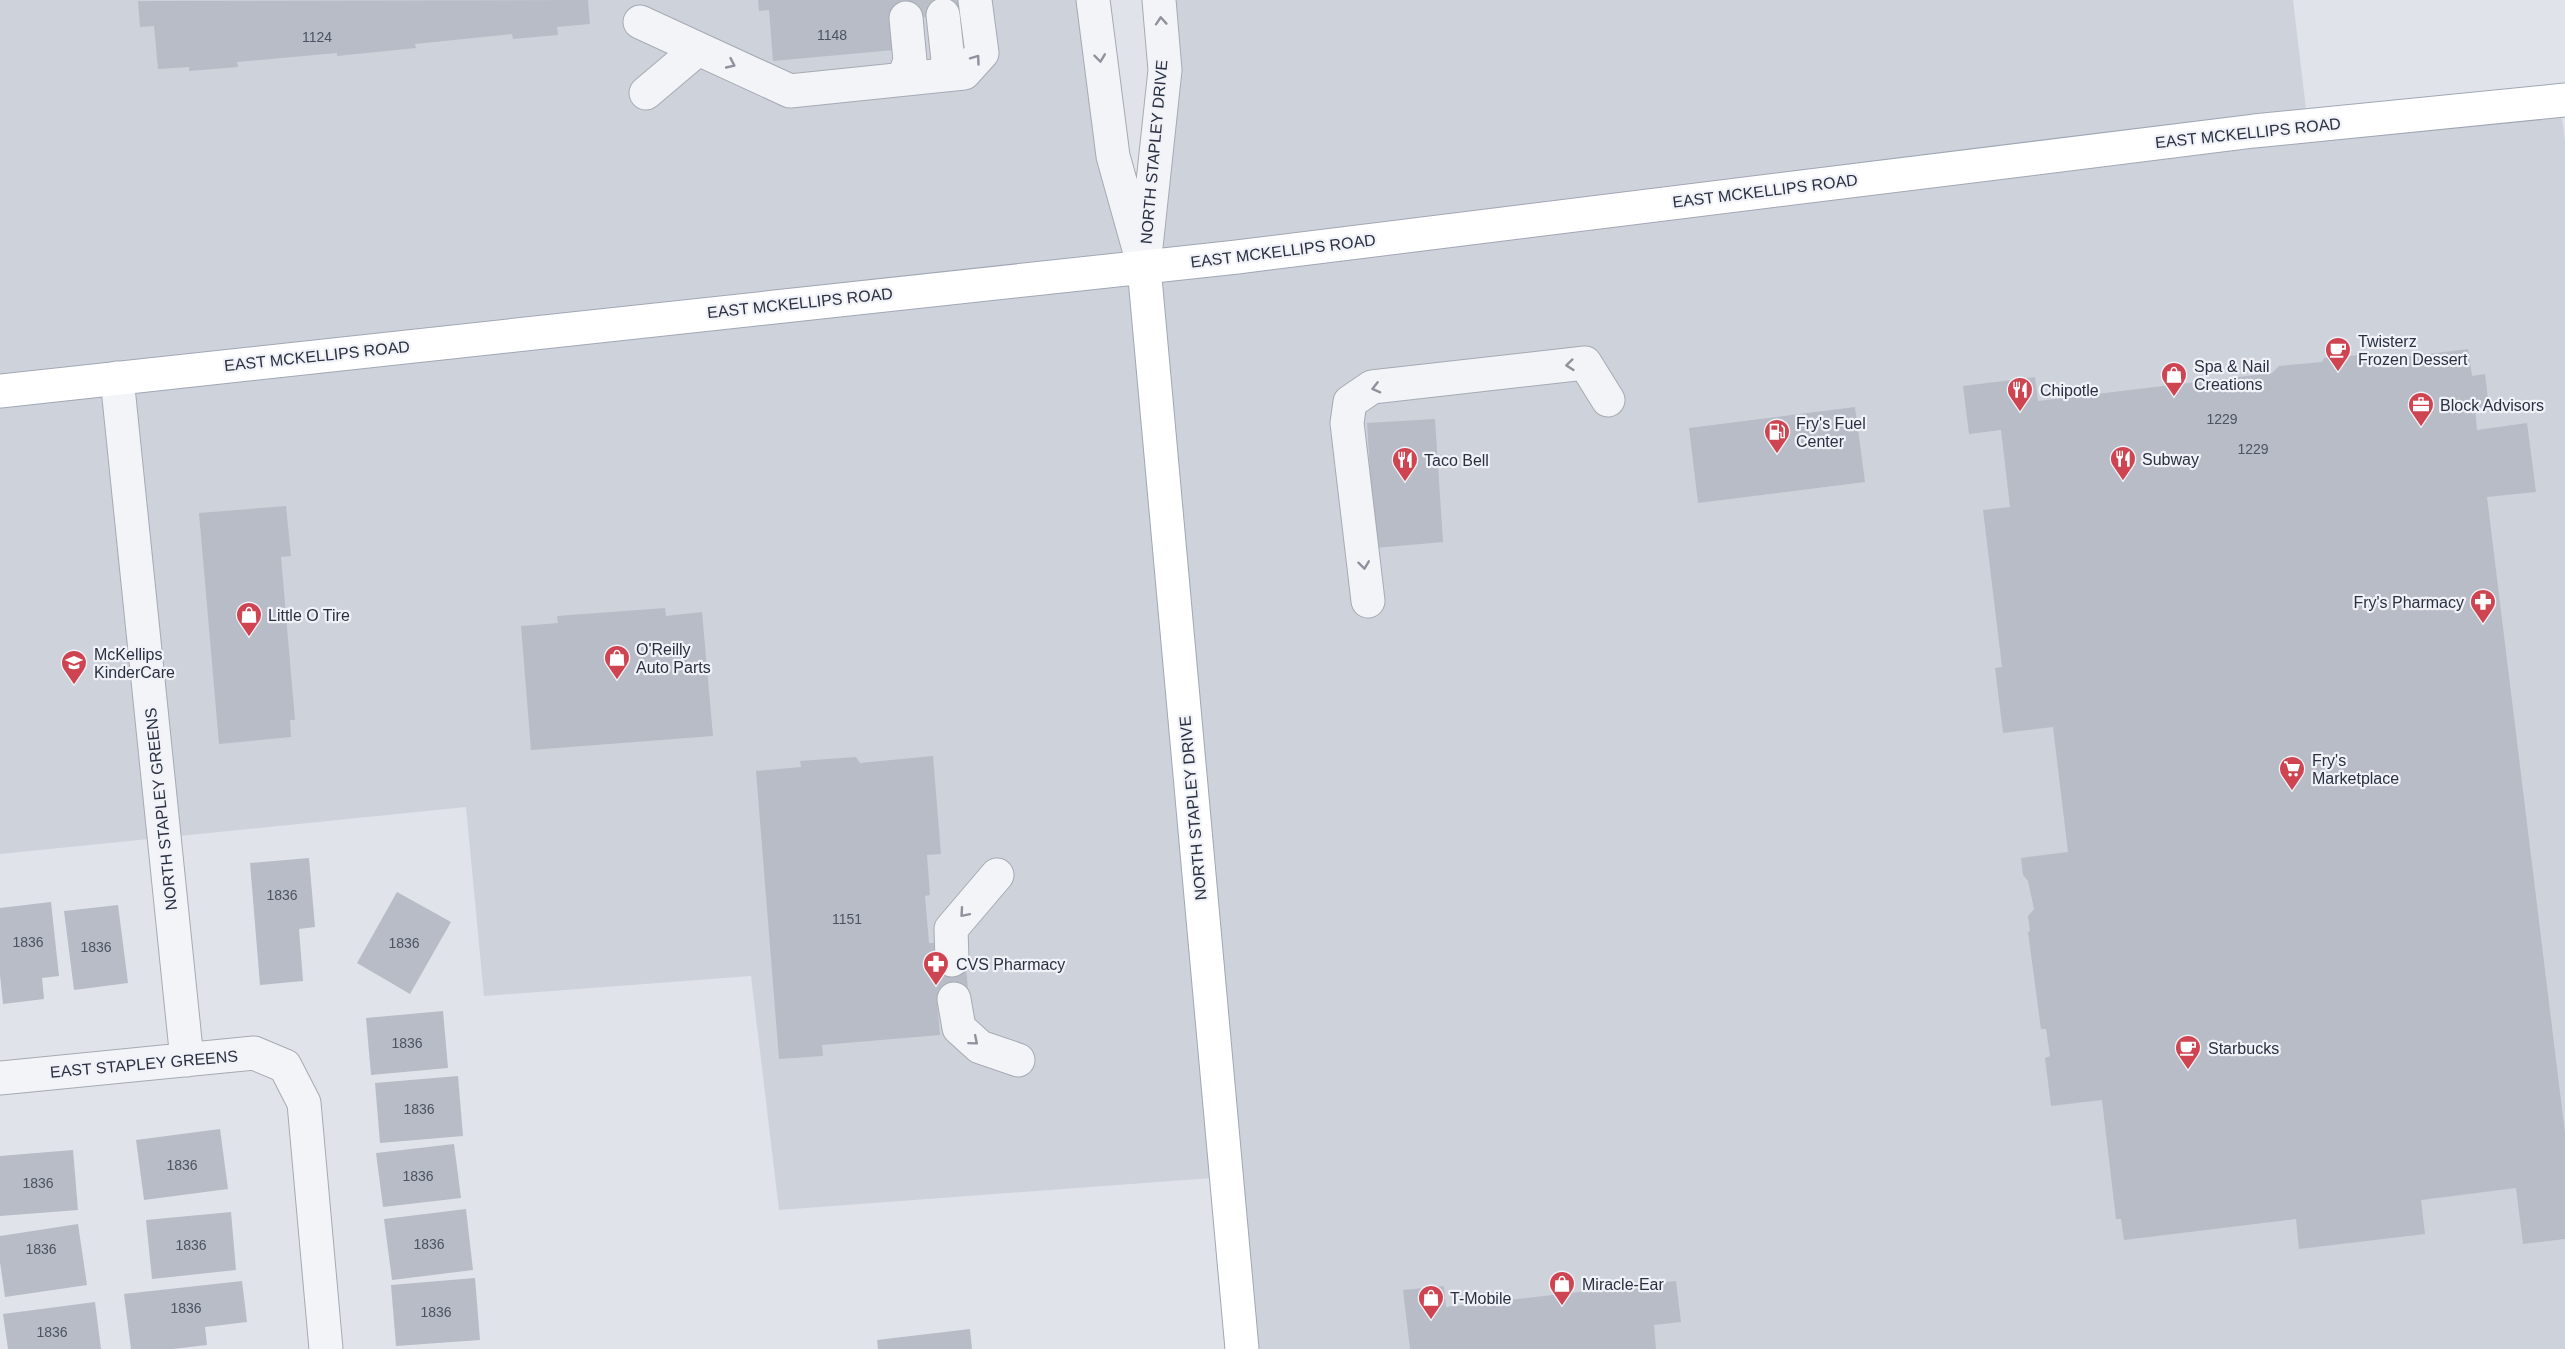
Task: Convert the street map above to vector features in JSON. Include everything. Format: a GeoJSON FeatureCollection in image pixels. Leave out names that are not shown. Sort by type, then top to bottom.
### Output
{"type":"FeatureCollection","features":[{"type":"Feature","properties":{"kind":"main road","name":"EAST MCKELLIPS ROAD"},"geometry":{"type":"LineString","coordinates":[[0,391],[1144,267],[2242,132],[2565,100]]}},
{"type":"Feature","properties":{"kind":"main road","name":"NORTH STAPLEY DRIVE"},"geometry":{"type":"LineString","coordinates":[[1144,267],[1242,1349]]}},
{"type":"Feature","properties":{"kind":"street"},"geometry":{"type":"LineString","coordinates":[[640,22],[790,91],[964,73],[982,53],[975,0]]}},
{"type":"Feature","properties":{"kind":"street","name":"NORTH STAPLEY DRIVE"},"geometry":{"type":"LineString","coordinates":[[1093,0],[1113,156],[1144,267]]}},
{"type":"Feature","properties":{"kind":"street","name":"NORTH STAPLEY DRIVE"},"geometry":{"type":"LineString","coordinates":[[1144,267],[1165,70],[1159,0]]}},
{"type":"Feature","properties":{"kind":"street"},"geometry":{"type":"LineString","coordinates":[[923,77],[910,61],[924,17]]}},
{"type":"Feature","properties":{"kind":"street"},"geometry":{"type":"LineString","coordinates":[[646,93],[698,49]]}},
{"type":"Feature","properties":{"kind":"street"},"geometry":{"type":"LineString","coordinates":[[1368,601],[1347,423],[1350,402],[1371,387],[1585,363],[1608,400]]}},
{"type":"Feature","properties":{"kind":"street","name":"NORTH STAPLEY GREENS"},"geometry":{"type":"LineString","coordinates":[[117,378],[186,1060]]}},
{"type":"Feature","properties":{"kind":"street"},"geometry":{"type":"LineString","coordinates":[[952,960],[951,929],[997,875]]}},
{"type":"Feature","properties":{"kind":"street"},"geometry":{"type":"LineString","coordinates":[[954,999],[959,1028],[980,1047],[1018,1060]]}},
{"type":"Feature","properties":{"kind":"street","name":"EAST STAPLEY GREENS"},"geometry":{"type":"LineString","coordinates":[[0,1078],[254,1053],[285,1066],[304,1103],[326,1349]]}},
{"type":"Feature","properties":{"kind":"shaded area"},"geometry":{"type":"Polygon","coordinates":[[[0,0],[1094,0],[1143,265],[1159,0],[2293,0],[2308,126],[2560,101],[2565,141],[2565,1349],[1242,1349],[1226,1177],[779,1210],[751,976],[484,996],[466,807],[0,854],[0,0]]]}},
{"type":"Feature","properties":{"kind":"building"},"geometry":{"type":"Polygon","coordinates":[[[588,0],[590,24],[557,27],[558,35],[513,39],[512,34],[415,44],[416,48],[337,56],[337,53],[237,62],[238,67],[189,71],[189,67],[158,69],[154,26],[140,27],[138,1],[588,0]]]}},
{"type":"Feature","properties":{"kind":"building"},"geometry":{"type":"Polygon","coordinates":[[[758,0],[958,0],[960,14],[891,20],[894,50],[773,61],[769,10],[759,11],[758,0]]]}},
{"type":"Feature","properties":{"kind":"building","name":"Fry's Marketplace"},"geometry":{"type":"Polygon","coordinates":[[[2468,349],[2472,376],[2485,374],[2489,407],[2475,408],[2477,430],[2527,423],[2536,492],[2487,497],[2565,1133],[2565,1239],[2523,1244],[2516,1188],[2421,1200],[2425,1234],[2299,1249],[2296,1219],[2124,1240],[2121,1219],[2116,1219],[2102,1100],[2051,1106],[2045,1058],[2050,1056],[2046,1029],[2041,1029],[2028,932],[2030,931],[2028,916],[2034,909],[2028,881],[2023,875],[2021,858],[2068,852],[2053,727],[2003,733],[1995,668],[2002,667],[1983,510],[2010,507],[2001,430],[1969,434],[1963,386],[2035,377],[2038,401],[2272,373],[2279,366],[2322,362],[2324,358],[2373,354],[2379,360],[2468,349]]]}},
{"type":"Feature","properties":{"kind":"building","name":"Fry's Fuel Center"},"geometry":{"type":"Polygon","coordinates":[[[1855,407],[1865,482],[1698,503],[1689,428],[1855,407]]]}},
{"type":"Feature","properties":{"kind":"building","name":"Taco Bell"},"geometry":{"type":"Polygon","coordinates":[[[1435,419],[1443,542],[1375,548],[1367,423],[1435,419]]]}},
{"type":"Feature","properties":{"kind":"building","name":"Little O Tire"},"geometry":{"type":"Polygon","coordinates":[[[286,506],[291,556],[281,557],[295,720],[290,720],[291,737],[219,744],[199,513],[286,506]]]}},
{"type":"Feature","properties":{"kind":"building","name":"O'Reilly Auto Parts"},"geometry":{"type":"Polygon","coordinates":[[[665,608],[666,616],[702,612],[713,736],[531,750],[521,626],[558,623],[557,616],[665,608]]]}},
{"type":"Feature","properties":{"kind":"building","name":"CVS Pharmacy"},"geometry":{"type":"Polygon","coordinates":[[[933,756],[941,854],[927,855],[930,895],[925,896],[929,943],[935,943],[936,960],[965,958],[969,998],[937,1001],[940,1035],[822,1045],[823,1056],[779,1059],[756,771],[801,767],[800,761],[856,757],[860,763],[933,756]]]}},
{"type":"Feature","properties":{"kind":"building"},"geometry":{"type":"Polygon","coordinates":[[[309,858],[315,927],[299,929],[303,981],[260,985],[250,863],[309,858]]]}},
{"type":"Feature","properties":{"kind":"building"},"geometry":{"type":"Polygon","coordinates":[[[397,892],[451,922],[410,994],[357,963],[397,892]]]}},
{"type":"Feature","properties":{"kind":"building"},"geometry":{"type":"Polygon","coordinates":[[[51,902],[59,976],[42,978],[44,999],[3,1004],[0,975],[0,908],[51,902]]]}},
{"type":"Feature","properties":{"kind":"building"},"geometry":{"type":"Polygon","coordinates":[[[118,905],[128,983],[74,990],[64,911],[118,905]]]}},
{"type":"Feature","properties":{"kind":"building"},"geometry":{"type":"Polygon","coordinates":[[[443,1011],[448,1068],[371,1075],[366,1018],[443,1011]]]}},
{"type":"Feature","properties":{"kind":"building"},"geometry":{"type":"Polygon","coordinates":[[[458,1076],[463,1136],[380,1143],[375,1083],[458,1076]]]}},
{"type":"Feature","properties":{"kind":"building"},"geometry":{"type":"Polygon","coordinates":[[[220,1129],[228,1189],[144,1200],[136,1140],[220,1129]]]}},
{"type":"Feature","properties":{"kind":"building"},"geometry":{"type":"Polygon","coordinates":[[[454,1144],[461,1198],[383,1207],[376,1153],[454,1144]]]}},
{"type":"Feature","properties":{"kind":"building"},"geometry":{"type":"Polygon","coordinates":[[[73,1150],[78,1210],[0,1216],[0,1156],[73,1150]]]}},
{"type":"Feature","properties":{"kind":"building"},"geometry":{"type":"Polygon","coordinates":[[[466,1209],[473,1270],[392,1280],[384,1219],[466,1209]]]}},
{"type":"Feature","properties":{"kind":"building"},"geometry":{"type":"Polygon","coordinates":[[[231,1212],[236,1270],[152,1279],[146,1220],[231,1212]]]}},
{"type":"Feature","properties":{"kind":"building"},"geometry":{"type":"Polygon","coordinates":[[[78,1224],[87,1285],[5,1297],[0,1262],[0,1236],[78,1224]]]}},
{"type":"Feature","properties":{"kind":"building"},"geometry":{"type":"Polygon","coordinates":[[[475,1278],[480,1340],[396,1346],[391,1285],[475,1278]]]}},
{"type":"Feature","properties":{"kind":"building"},"geometry":{"type":"Polygon","coordinates":[[[242,1281],[247,1322],[205,1327],[207,1345],[173,1349],[131,1349],[124,1294],[242,1281]]]}},
{"type":"Feature","properties":{"kind":"building"},"geometry":{"type":"Polygon","coordinates":[[[1676,1281],[1681,1322],[1654,1325],[1656,1349],[1410,1349],[1403,1290],[1444,1286],[1446,1307],[1676,1281]]]}},
{"type":"Feature","properties":{"kind":"building"},"geometry":{"type":"Polygon","coordinates":[[[95,1302],[101,1349],[8,1349],[3,1314],[95,1302]]]}},
{"type":"Feature","properties":{"kind":"building"},"geometry":{"type":"Polygon","coordinates":[[[970,1329],[972,1349],[878,1349],[877,1340],[970,1329]]]}},
{"type":"Feature","properties":{"kind":"tunnel"},"geometry":{"type":"LineString","coordinates":[[921,0],[923,17]]}},
{"type":"Feature","properties":{"kind":"place","name":"Twisterz Frozen Dessert"},"geometry":{"type":"Point","coordinates":[2338,373]}},
{"type":"Feature","properties":{"kind":"place","name":"Spa & Nail Creations"},"geometry":{"type":"Point","coordinates":[2174,398]}},
{"type":"Feature","properties":{"kind":"place","name":"Chipotle"},"geometry":{"type":"Point","coordinates":[2020,413]}},
{"type":"Feature","properties":{"kind":"place","name":"Block Advisors"},"geometry":{"type":"Point","coordinates":[2421,428]}},
{"type":"Feature","properties":{"kind":"place","name":"Fry's Fuel Center"},"geometry":{"type":"Point","coordinates":[1777,455]}},
{"type":"Feature","properties":{"kind":"place","name":"Subway"},"geometry":{"type":"Point","coordinates":[2123,482]}},
{"type":"Feature","properties":{"kind":"place","name":"Taco Bell"},"geometry":{"type":"Point","coordinates":[1405,483]}},
{"type":"Feature","properties":{"kind":"place","name":"Fry's Pharmacy"},"geometry":{"type":"Point","coordinates":[2483,625]}},
{"type":"Feature","properties":{"kind":"place","name":"Little O Tire"},"geometry":{"type":"Point","coordinates":[249,638]}},
{"type":"Feature","properties":{"kind":"place","name":"O'Reilly Auto Parts"},"geometry":{"type":"Point","coordinates":[617,681]}},
{"type":"Feature","properties":{"kind":"place","name":"McKellips KinderCare"},"geometry":{"type":"Point","coordinates":[74,686]}},
{"type":"Feature","properties":{"kind":"place","name":"Fry's Marketplace"},"geometry":{"type":"Point","coordinates":[2292,792]}},
{"type":"Feature","properties":{"kind":"place","name":"CVS Pharmacy"},"geometry":{"type":"Point","coordinates":[936,987]}},
{"type":"Feature","properties":{"kind":"place","name":"Starbucks"},"geometry":{"type":"Point","coordinates":[2188,1071]}},
{"type":"Feature","properties":{"kind":"place","name":"Miracle-Ear"},"geometry":{"type":"Point","coordinates":[1562,1307]}},
{"type":"Feature","properties":{"kind":"place","name":"T-Mobile"},"geometry":{"type":"Point","coordinates":[1431,1321]}}]}
